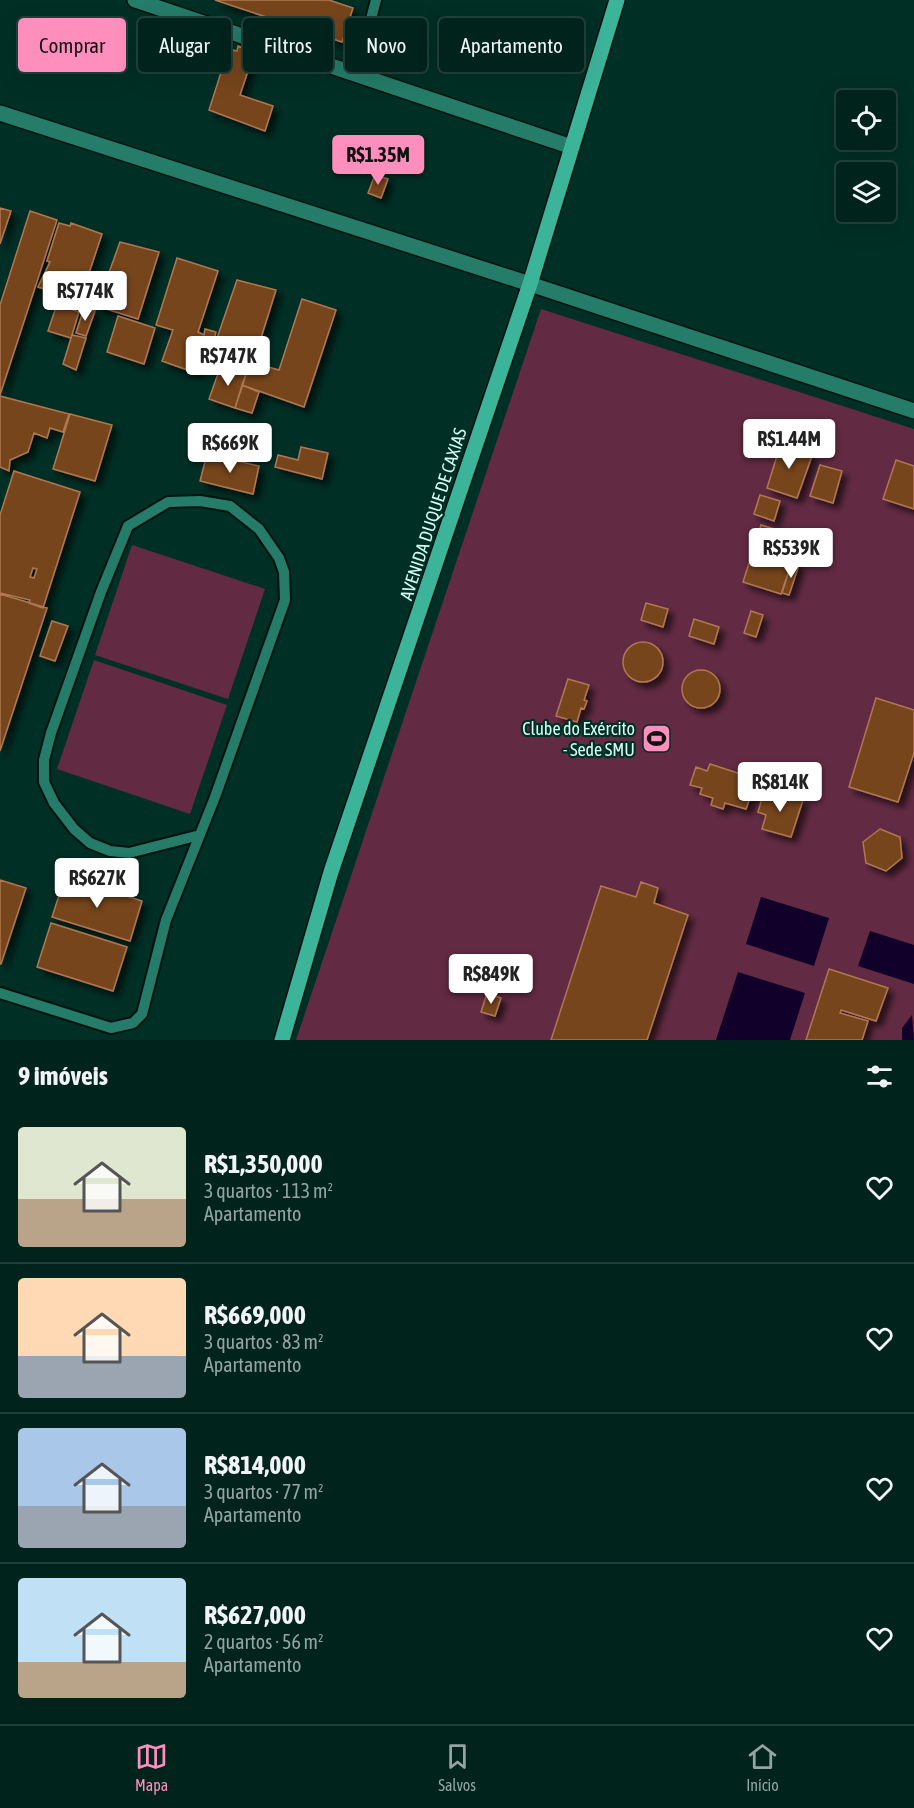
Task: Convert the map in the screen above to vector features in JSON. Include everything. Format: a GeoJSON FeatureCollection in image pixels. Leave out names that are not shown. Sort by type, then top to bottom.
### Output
{"type":"FeatureCollection","features":[{"type":"Feature","properties":{"kind":"main road","name":"AVENIDA DUQUE DE CAXIAS"},"geometry":{"type":"LineString","coordinates":[[282,1040],[331,872],[530,284],[617,0]]}},
{"type":"Feature","properties":{"kind":"street"},"geometry":{"type":"LineString","coordinates":[[135,0],[572,147]]}},
{"type":"Feature","properties":{"kind":"street"},"geometry":{"type":"LineString","coordinates":[[0,113],[914,411]]}},
{"type":"Feature","properties":{"kind":"lane"},"geometry":{"type":"LineString","coordinates":[[357,75],[376,0]]}},
{"type":"Feature","properties":{"kind":"lane"},"geometry":{"type":"LineString","coordinates":[[0,993],[99,1026],[120,1027],[133,1023],[142,1014],[166,920],[200,835],[285,600],[284,572],[279,558],[259,529],[230,506],[200,501],[168,502],[128,526],[101,592],[51,733],[44,760],[44,782],[54,803],[74,830],[90,843],[110,851],[129,853],[200,835]]}},
{"type":"Feature","properties":{"kind":"shaded area","name":"Clube do Exército - Sede SMU"},"geometry":{"type":"Polygon","coordinates":[[[541,309],[914,429],[914,1040],[296,1040],[541,309]]]}},
{"type":"Feature","properties":{"kind":"shaded area"},"geometry":{"type":"Polygon","coordinates":[[[132,545],[265,589],[228,699],[95,655],[132,545]]]}},
{"type":"Feature","properties":{"kind":"shaded area"},"geometry":{"type":"Polygon","coordinates":[[[94,660],[227,705],[190,814],[57,769],[94,660]]]}},
{"type":"Feature","properties":{"kind":"shaded area"},"geometry":{"type":"Polygon","coordinates":[[[761,897],[829,918],[814,966],[746,944],[761,897]]]}},
{"type":"Feature","properties":{"kind":"shaded area"},"geometry":{"type":"Polygon","coordinates":[[[870,931],[914,945],[914,984],[858,966],[870,931]]]}},
{"type":"Feature","properties":{"kind":"shaded area"},"geometry":{"type":"Polygon","coordinates":[[[738,972],[805,993],[790,1040],[716,1040],[738,972]]]}},
{"type":"Feature","properties":{"kind":"shaded area"},"geometry":{"type":"Polygon","coordinates":[[[912,1015],[914,1040],[902,1040],[902,1028],[912,1015]]]}},
{"type":"Feature","properties":{"kind":"building"},"geometry":{"type":"Polygon","coordinates":[[[215,0],[329,0],[353,8],[350,18],[345,18],[345,33],[342,42],[333,39],[333,18],[269,18],[215,0]]]}},
{"type":"Feature","properties":{"kind":"building"},"geometry":{"type":"Polygon","coordinates":[[[238,46],[243,48],[243,72],[248,72],[240,95],[273,106],[265,131],[209,110],[221,72],[231,72],[231,52],[237,51],[238,46]]]}},
{"type":"Feature","properties":{"kind":"building"},"geometry":{"type":"Polygon","coordinates":[[[375,175],[388,179],[381,198],[368,193],[375,175]]]}},
{"type":"Feature","properties":{"kind":"building"},"geometry":{"type":"Polygon","coordinates":[[[0,208],[11,211],[0,244],[0,208]]]}},
{"type":"Feature","properties":{"kind":"building"},"geometry":{"type":"Polygon","coordinates":[[[30,211],[57,220],[0,395],[0,305],[30,211]]]}},
{"type":"Feature","properties":{"kind":"building"},"geometry":{"type":"Polygon","coordinates":[[[59,223],[70,226],[71,223],[102,234],[80,300],[38,287],[50,262],[47,261],[59,223]]]}},
{"type":"Feature","properties":{"kind":"building"},"geometry":{"type":"Polygon","coordinates":[[[120,242],[159,252],[138,319],[97,306],[120,242]]]}},
{"type":"Feature","properties":{"kind":"building"},"geometry":{"type":"Polygon","coordinates":[[[177,258],[218,271],[198,332],[204,335],[205,329],[216,332],[211,349],[205,348],[196,373],[162,361],[173,330],[156,325],[177,258]]]}},
{"type":"Feature","properties":{"kind":"building"},"geometry":{"type":"Polygon","coordinates":[[[237,280],[276,290],[255,357],[215,344],[237,280]]]}},
{"type":"Feature","properties":{"kind":"building"},"geometry":{"type":"Polygon","coordinates":[[[302,299],[336,310],[304,407],[242,385],[250,362],[279,370],[302,299]]]}},
{"type":"Feature","properties":{"kind":"building"},"geometry":{"type":"Polygon","coordinates":[[[57,304],[79,312],[71,338],[48,331],[57,304]]]}},
{"type":"Feature","properties":{"kind":"building"},"geometry":{"type":"Polygon","coordinates":[[[84,308],[95,311],[86,336],[76,333],[84,308]]]}},
{"type":"Feature","properties":{"kind":"building"},"geometry":{"type":"Polygon","coordinates":[[[118,316],[155,328],[144,364],[107,352],[118,316]]]}},
{"type":"Feature","properties":{"kind":"building"},"geometry":{"type":"Polygon","coordinates":[[[72,335],[86,338],[76,370],[63,364],[72,335]]]}},
{"type":"Feature","properties":{"kind":"building"},"geometry":{"type":"Polygon","coordinates":[[[221,365],[246,375],[235,408],[209,399],[221,365]]]}},
{"type":"Feature","properties":{"kind":"building"},"geometry":{"type":"Polygon","coordinates":[[[242,385],[259,392],[252,413],[235,408],[242,385]]]}},
{"type":"Feature","properties":{"kind":"building"},"geometry":{"type":"Polygon","coordinates":[[[0,396],[69,414],[63,432],[50,428],[47,438],[34,433],[28,452],[10,460],[9,471],[0,467],[0,396]]]}},
{"type":"Feature","properties":{"kind":"building"},"geometry":{"type":"Polygon","coordinates":[[[70,414],[112,425],[95,481],[53,469],[70,414]]]}},
{"type":"Feature","properties":{"kind":"building"},"geometry":{"type":"Polygon","coordinates":[[[781,443],[810,452],[809,455],[812,456],[797,498],[767,488],[781,443]]]}},
{"type":"Feature","properties":{"kind":"building"},"geometry":{"type":"Polygon","coordinates":[[[301,447],[328,453],[322,479],[275,467],[278,455],[298,460],[301,447]]]}},
{"type":"Feature","properties":{"kind":"building"},"geometry":{"type":"Polygon","coordinates":[[[207,454],[259,466],[253,494],[200,481],[207,454]]]}},
{"type":"Feature","properties":{"kind":"building"},"geometry":{"type":"Polygon","coordinates":[[[896,460],[914,466],[914,509],[883,499],[896,460]]]}},
{"type":"Feature","properties":{"kind":"building"},"geometry":{"type":"Polygon","coordinates":[[[820,465],[842,471],[833,503],[810,496],[820,465]]]}},
{"type":"Feature","properties":{"kind":"building"},"geometry":{"type":"Polygon","coordinates":[[[14,471],[80,492],[43,608],[29,603],[30,600],[0,593],[0,515],[14,471]],[[33,568],[30,577],[34,578],[37,569],[33,568]]]}},
{"type":"Feature","properties":{"kind":"building"},"geometry":{"type":"Polygon","coordinates":[[[760,495],[780,501],[774,521],[754,514],[760,495]]]}},
{"type":"Feature","properties":{"kind":"building"},"geometry":{"type":"Polygon","coordinates":[[[761,525],[800,537],[781,594],[743,582],[761,525]]]}},
{"type":"Feature","properties":{"kind":"building"},"geometry":{"type":"Polygon","coordinates":[[[792,562],[799,565],[789,595],[782,593],[792,562]]]}},
{"type":"Feature","properties":{"kind":"building"},"geometry":{"type":"Polygon","coordinates":[[[0,594],[47,608],[0,751],[0,594]]]}},
{"type":"Feature","properties":{"kind":"building"},"geometry":{"type":"Polygon","coordinates":[[[646,603],[668,609],[663,627],[641,620],[646,603]]]}},
{"type":"Feature","properties":{"kind":"building"},"geometry":{"type":"Polygon","coordinates":[[[751,611],[763,615],[756,637],[744,633],[751,611]]]}},
{"type":"Feature","properties":{"kind":"building"},"geometry":{"type":"Polygon","coordinates":[[[694,619],[719,627],[714,644],[689,636],[694,619]]]}},
{"type":"Feature","properties":{"kind":"building"},"geometry":{"type":"Polygon","coordinates":[[[52,621],[68,626],[55,661],[40,656],[52,621]]]}},
{"type":"Feature","properties":{"kind":"building"},"geometry":{"type":"Polygon","coordinates":[[[643,642],[657,648],[663,662],[657,676],[643,682],[629,676],[623,662],[629,648],[643,642]]]}},
{"type":"Feature","properties":{"kind":"building"},"geometry":{"type":"Polygon","coordinates":[[[701,670],[715,675],[720,689],[715,703],[701,708],[687,703],[682,689],[687,675],[701,670]]]}},
{"type":"Feature","properties":{"kind":"building"},"geometry":{"type":"Polygon","coordinates":[[[568,679],[589,685],[584,700],[587,701],[584,709],[581,708],[577,722],[556,716],[568,679]]]}},
{"type":"Feature","properties":{"kind":"building"},"geometry":{"type":"Polygon","coordinates":[[[876,698],[914,710],[914,753],[898,802],[849,787],[876,698]]]}},
{"type":"Feature","properties":{"kind":"building"},"geometry":{"type":"Polygon","coordinates":[[[710,764],[747,776],[746,781],[755,784],[746,809],[725,803],[723,809],[711,805],[713,798],[700,794],[702,788],[690,785],[696,767],[707,771],[710,764]]]}},
{"type":"Feature","properties":{"kind":"building"},"geometry":{"type":"Polygon","coordinates":[[[774,791],[803,800],[791,837],[762,829],[766,815],[758,812],[764,792],[772,795],[774,791]]]}},
{"type":"Feature","properties":{"kind":"building"},"geometry":{"type":"Polygon","coordinates":[[[880,829],[900,837],[902,858],[886,871],[866,863],[863,842],[880,829]]]}},
{"type":"Feature","properties":{"kind":"building"},"geometry":{"type":"Polygon","coordinates":[[[65,877],[142,901],[130,941],[52,917],[65,877]]]}},
{"type":"Feature","properties":{"kind":"building"},"geometry":{"type":"Polygon","coordinates":[[[0,880],[26,888],[1,964],[0,964],[0,880]]]}},
{"type":"Feature","properties":{"kind":"building"},"geometry":{"type":"Polygon","coordinates":[[[641,882],[658,888],[654,903],[688,915],[647,1040],[551,1040],[601,886],[636,897],[641,882]]]}},
{"type":"Feature","properties":{"kind":"building"},"geometry":{"type":"Polygon","coordinates":[[[51,923],[127,947],[113,991],[37,967],[51,923]]]}},
{"type":"Feature","properties":{"kind":"building"},"geometry":{"type":"Polygon","coordinates":[[[829,969],[888,988],[876,1021],[841,1010],[840,1013],[868,1021],[862,1040],[806,1040],[829,969]]]}},
{"type":"Feature","properties":{"kind":"building"},"geometry":{"type":"Polygon","coordinates":[[[487,993],[501,998],[495,1016],[481,1012],[487,993]]]}},
{"type":"Feature","properties":{"kind":"place","name":"Clube do Exército - Sede SMU"},"geometry":{"type":"Point","coordinates":[656,738]}}]}
